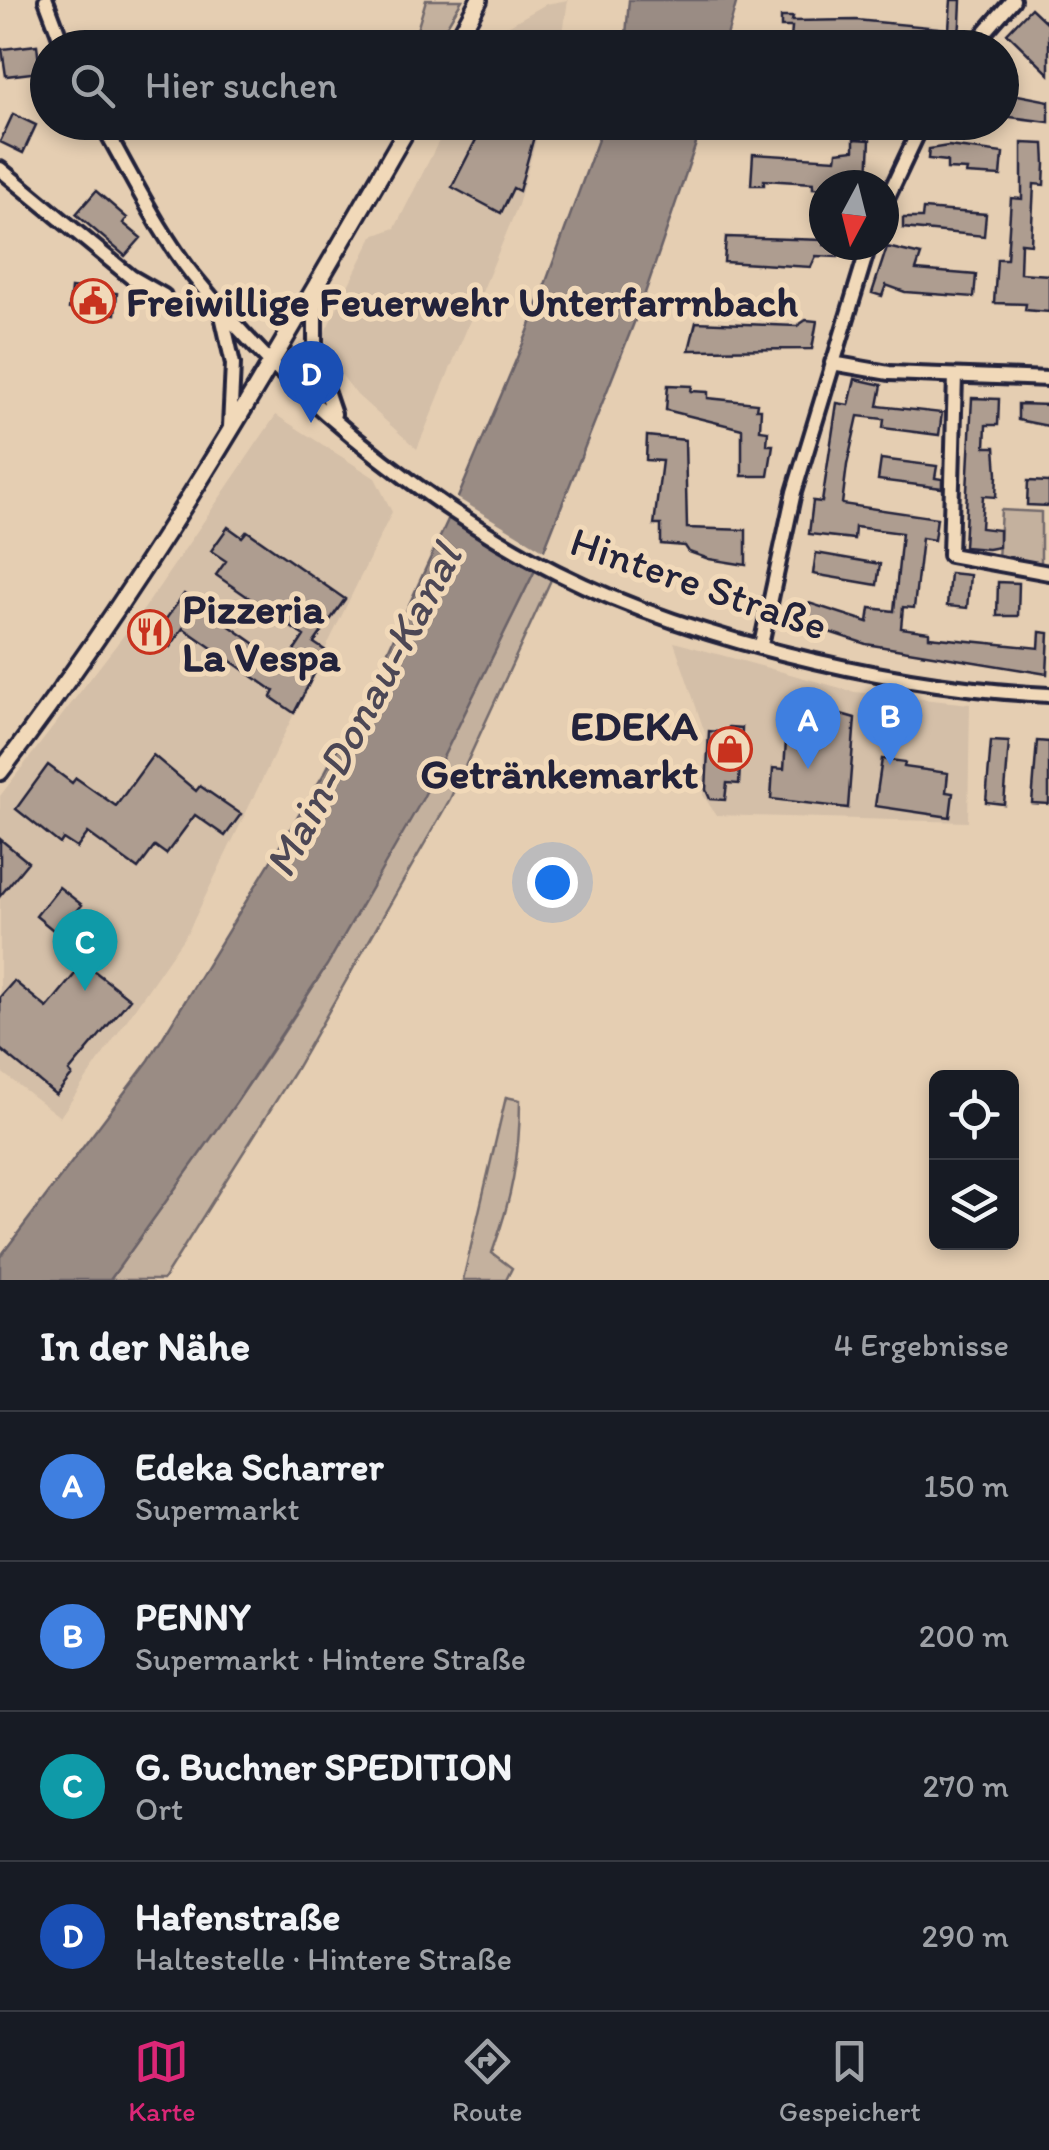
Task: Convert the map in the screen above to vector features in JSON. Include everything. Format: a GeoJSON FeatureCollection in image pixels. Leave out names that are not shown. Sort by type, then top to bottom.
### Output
{"type":"FeatureCollection","features":[{"type":"Feature","properties":{"kind":"main road"},"geometry":{"type":"LineString","coordinates":[[463,30],[479,0]]}},
{"type":"Feature","properties":{"kind":"main road"},"geometry":{"type":"LineString","coordinates":[[0,772],[84,656],[272,363],[401,140]]}},
{"type":"Feature","properties":{"kind":"street"},"geometry":{"type":"LineString","coordinates":[[46,0],[57,30]]}},
{"type":"Feature","properties":{"kind":"street"},"geometry":{"type":"LineString","coordinates":[[987,30],[1013,0]]}},
{"type":"Feature","properties":{"kind":"street","name":"Hintere Straße"},"geometry":{"type":"LineString","coordinates":[[112,140],[188,268],[272,363],[407,477],[479,528],[575,581],[760,644],[866,670],[1049,695]]}},
{"type":"Feature","properties":{"kind":"street"},"geometry":{"type":"LineString","coordinates":[[899,173],[915,140]]}},
{"type":"Feature","properties":{"kind":"street"},"geometry":{"type":"LineString","coordinates":[[0,169],[132,277],[164,296]]}},
{"type":"Feature","properties":{"kind":"street"},"geometry":{"type":"LineString","coordinates":[[760,644],[794,492],[864,260]]}},
{"type":"Feature","properties":{"kind":"street"},"geometry":{"type":"LineString","coordinates":[[315,288],[315,358],[335,417]]}},
{"type":"Feature","properties":{"kind":"street"},"geometry":{"type":"LineString","coordinates":[[220,306],[233,364],[230,427]]}},
{"type":"Feature","properties":{"kind":"street"},"geometry":{"type":"LineString","coordinates":[[832,363],[889,373],[1049,379]]}},
{"type":"Feature","properties":{"kind":"street"},"geometry":{"type":"LineString","coordinates":[[955,376],[950,555],[1049,573]]}},
{"type":"Feature","properties":{"kind":"shaded area"},"geometry":{"type":"Polygon","coordinates":[[[426,0],[462,0],[444,30],[417,30],[426,0]]]}},
{"type":"Feature","properties":{"kind":"shaded area"},"geometry":{"type":"Polygon","coordinates":[[[568,0],[564,30],[501,30],[546,4],[568,0]]]}},
{"type":"Feature","properties":{"kind":"shaded area"},"geometry":{"type":"Polygon","coordinates":[[[439,140],[536,140],[518,205],[417,449],[357,395],[330,360],[324,334],[373,236],[395,228],[439,140]]]}},
{"type":"Feature","properties":{"kind":"shaded area"},"geometry":{"type":"Polygon","coordinates":[[[276,415],[375,478],[392,512],[189,930],[60,1117],[0,1071],[0,796],[144,609],[276,415]]]}},
{"type":"Feature","properties":{"kind":"shaded area"},"geometry":{"type":"Polygon","coordinates":[[[1001,510],[1041,512],[1041,567],[998,560],[1001,510]]]}},
{"type":"Feature","properties":{"kind":"shaded area"},"geometry":{"type":"Polygon","coordinates":[[[540,560],[555,569],[450,799],[294,1072],[163,1280],[110,1280],[249,1083],[328,962],[412,813],[540,560]]]}},
{"type":"Feature","properties":{"kind":"shaded area"},"geometry":{"type":"Polygon","coordinates":[[[674,642],[855,692],[970,704],[968,822],[716,815],[703,795],[705,733],[674,642]]]}},
{"type":"Feature","properties":{"kind":"shaded area"},"geometry":{"type":"Polygon","coordinates":[[[506,1097],[520,1100],[518,1140],[509,1197],[492,1253],[512,1268],[506,1280],[463,1280],[506,1097]]]}},
{"type":"Feature","properties":{"kind":"water"},"geometry":{"type":"Polygon","coordinates":[[[629,0],[737,0],[729,30],[626,30],[629,0]]]}},
{"type":"Feature","properties":{"kind":"water","name":"Main-Donau-Kanal"},"geometry":{"type":"Polygon","coordinates":[[[598,140],[697,140],[641,305],[540,560],[423,798],[327,965],[236,1103],[110,1280],[0,1280],[0,1257],[149,1060],[324,774],[380,668],[527,334],[598,140]]]}},
{"type":"Feature","properties":{"kind":"pier"},"geometry":{"type":"Polygon","coordinates":[[[454,496],[548,553],[539,574],[444,517],[454,496]]]}},
{"type":"Feature","properties":{"kind":"building"},"geometry":{"type":"Polygon","coordinates":[[[951,0],[961,0],[959,30],[792,30],[781,27],[781,17],[793,17],[792,21],[856,20],[949,29],[951,0]]]}},
{"type":"Feature","properties":{"kind":"building"},"geometry":{"type":"Polygon","coordinates":[[[1031,8],[1049,25],[1049,74],[1019,45],[1019,30],[1010,30],[1031,8]]]}},
{"type":"Feature","properties":{"kind":"building"},"geometry":{"type":"Polygon","coordinates":[[[30,46],[30,73],[6,76],[2,49],[30,46]]]}},
{"type":"Feature","properties":{"kind":"building"},"geometry":{"type":"Polygon","coordinates":[[[1019,95],[1049,101],[1049,122],[1019,118],[1019,95]]]}},
{"type":"Feature","properties":{"kind":"building"},"geometry":{"type":"Polygon","coordinates":[[[13,114],[30,122],[30,138],[23,153],[0,142],[13,114]]]}},
{"type":"Feature","properties":{"kind":"building"},"geometry":{"type":"Polygon","coordinates":[[[476,140],[533,140],[519,191],[513,188],[501,213],[452,187],[476,140]]]}},
{"type":"Feature","properties":{"kind":"building"},"geometry":{"type":"Polygon","coordinates":[[[854,140],[870,140],[868,170],[809,170],[809,183],[764,180],[764,185],[751,185],[753,154],[836,159],[837,152],[854,150],[854,140]]]}},
{"type":"Feature","properties":{"kind":"building"},"geometry":{"type":"Polygon","coordinates":[[[1022,143],[1044,144],[1045,164],[1044,185],[1034,184],[1031,244],[1021,243],[1020,273],[1049,275],[1049,312],[1025,310],[1026,304],[994,303],[997,259],[1007,259],[1011,198],[1022,199],[1022,143]]]}},
{"type":"Feature","properties":{"kind":"building"},"geometry":{"type":"Polygon","coordinates":[[[948,146],[1003,153],[1001,176],[966,174],[967,170],[947,169],[947,161],[928,159],[929,149],[948,146]]]}},
{"type":"Feature","properties":{"kind":"building"},"geometry":{"type":"Polygon","coordinates":[[[96,191],[127,218],[123,223],[141,238],[125,256],[76,214],[96,191]]]}},
{"type":"Feature","properties":{"kind":"building"},"geometry":{"type":"Polygon","coordinates":[[[923,209],[986,214],[984,236],[903,228],[903,218],[922,218],[923,209]]]}},
{"type":"Feature","properties":{"kind":"building"},"geometry":{"type":"Polygon","coordinates":[[[726,237],[809,240],[809,260],[814,260],[811,267],[724,262],[726,237]]]}},
{"type":"Feature","properties":{"kind":"building"},"geometry":{"type":"Polygon","coordinates":[[[899,250],[921,255],[916,270],[976,275],[974,297],[905,292],[886,285],[882,296],[872,293],[883,260],[899,260],[899,250]]]}},
{"type":"Feature","properties":{"kind":"building","name":"Freiwillige Feuerwehr Unterfarrnbach"},"geometry":{"type":"Polygon","coordinates":[[[71,288],[117,293],[115,314],[69,309],[71,288]]]}},
{"type":"Feature","properties":{"kind":"building"},"geometry":{"type":"Polygon","coordinates":[[[806,320],[817,321],[812,349],[689,350],[696,322],[797,326],[806,320]]]}},
{"type":"Feature","properties":{"kind":"building"},"geometry":{"type":"Polygon","coordinates":[[[855,379],[882,385],[878,406],[942,413],[939,435],[883,428],[884,419],[858,416],[847,465],[842,504],[937,518],[934,540],[922,538],[914,608],[903,607],[901,628],[929,632],[929,637],[1039,648],[1040,632],[1049,633],[1047,674],[866,644],[804,624],[809,603],[868,622],[870,608],[894,611],[902,533],[855,527],[854,539],[809,534],[813,501],[822,502],[837,403],[849,405],[855,379]]]}},
{"type":"Feature","properties":{"kind":"building"},"geometry":{"type":"Polygon","coordinates":[[[668,385],[692,386],[691,391],[708,392],[708,398],[757,403],[756,409],[761,409],[760,430],[768,431],[767,445],[773,445],[768,476],[742,476],[742,429],[666,410],[668,385]]]}},
{"type":"Feature","properties":{"kind":"building"},"geometry":{"type":"Polygon","coordinates":[[[972,398],[999,399],[998,425],[986,425],[985,447],[995,447],[996,497],[983,496],[981,528],[999,530],[999,547],[988,549],[964,547],[972,398]]]}},
{"type":"Feature","properties":{"kind":"building"},"geometry":{"type":"Polygon","coordinates":[[[1018,404],[1049,405],[1048,426],[1018,420],[1018,404]]]}},
{"type":"Feature","properties":{"kind":"building"},"geometry":{"type":"Polygon","coordinates":[[[647,436],[685,440],[687,528],[746,530],[746,565],[709,559],[689,552],[685,546],[661,544],[661,525],[654,525],[662,461],[646,460],[647,436]]]}},
{"type":"Feature","properties":{"kind":"building"},"geometry":{"type":"Polygon","coordinates":[[[881,459],[937,466],[935,478],[942,479],[942,488],[878,480],[881,459]]]}},
{"type":"Feature","properties":{"kind":"building"},"geometry":{"type":"Polygon","coordinates":[[[1028,481],[1049,482],[1049,506],[1027,505],[1028,481]]]}},
{"type":"Feature","properties":{"kind":"building"},"geometry":{"type":"Polygon","coordinates":[[[228,527],[242,537],[247,531],[345,599],[314,643],[326,651],[294,713],[271,697],[274,691],[183,628],[170,647],[149,632],[156,622],[161,626],[184,594],[285,665],[304,636],[216,575],[226,561],[211,551],[228,527]]]}},
{"type":"Feature","properties":{"kind":"building"},"geometry":{"type":"Polygon","coordinates":[[[816,553],[880,564],[877,585],[813,574],[816,553]]]}},
{"type":"Feature","properties":{"kind":"building"},"geometry":{"type":"Polygon","coordinates":[[[950,573],[970,575],[967,608],[947,606],[950,573]]]}},
{"type":"Feature","properties":{"kind":"building"},"geometry":{"type":"Polygon","coordinates":[[[998,582],[1019,583],[1018,616],[997,616],[998,582]]]}},
{"type":"Feature","properties":{"kind":"building"},"geometry":{"type":"Polygon","coordinates":[[[792,700],[855,718],[848,808],[771,799],[773,768],[784,769],[786,741],[792,741],[798,717],[791,708],[792,700]]]}},
{"type":"Feature","properties":{"kind":"building"},"geometry":{"type":"Polygon","coordinates":[[[729,727],[742,728],[739,784],[727,783],[725,800],[710,799],[706,790],[709,731],[729,733],[729,727]]]}},
{"type":"Feature","properties":{"kind":"building"},"geometry":{"type":"Polygon","coordinates":[[[991,741],[1009,742],[1004,804],[986,802],[991,741]]]}},
{"type":"Feature","properties":{"kind":"building"},"geometry":{"type":"Polygon","coordinates":[[[1037,741],[1049,742],[1049,804],[1032,803],[1037,741]]]}},
{"type":"Feature","properties":{"kind":"building"},"geometry":{"type":"Polygon","coordinates":[[[153,755],[196,791],[200,786],[241,814],[225,836],[195,815],[166,854],[155,846],[138,869],[88,833],[77,848],[63,839],[60,844],[16,809],[48,765],[72,783],[76,778],[116,806],[153,755]]]}},
{"type":"Feature","properties":{"kind":"building"},"geometry":{"type":"Polygon","coordinates":[[[882,759],[905,762],[904,767],[948,773],[946,792],[953,793],[950,817],[875,806],[882,759]]]}},
{"type":"Feature","properties":{"kind":"building"},"geometry":{"type":"Polygon","coordinates":[[[0,839],[28,862],[0,896],[0,839]]]}},
{"type":"Feature","properties":{"kind":"building"},"geometry":{"type":"Polygon","coordinates":[[[59,887],[82,905],[58,934],[36,916],[59,887]]]}},
{"type":"Feature","properties":{"kind":"building"},"geometry":{"type":"Polygon","coordinates":[[[84,963],[130,999],[69,1072],[72,1075],[56,1095],[0,1049],[0,997],[14,981],[47,1008],[84,963]]]}},
{"type":"Feature","properties":{"kind":"place","name":"Freiwillige Feuerwehr Unterfarrnbach"},"geometry":{"type":"Point","coordinates":[93,301]}},
{"type":"Feature","properties":{"kind":"place","name":"Hafenstraße"},"geometry":{"type":"Point","coordinates":[311,423]}},
{"type":"Feature","properties":{"kind":"place","name":"Pizzeria La Vespa"},"geometry":{"type":"Point","coordinates":[150,632]}},
{"type":"Feature","properties":{"kind":"place","name":"EDEKA Getränkemarkt"},"geometry":{"type":"Point","coordinates":[730,749]}},
{"type":"Feature","properties":{"kind":"place","name":"PENNY"},"geometry":{"type":"Point","coordinates":[890,765]}},
{"type":"Feature","properties":{"kind":"place","name":"Edeka Scharrer"},"geometry":{"type":"Point","coordinates":[808,769]}},
{"type":"Feature","properties":{"kind":"place","name":"G. Buchner SPEDITION"},"geometry":{"type":"Point","coordinates":[85,991]}}]}
